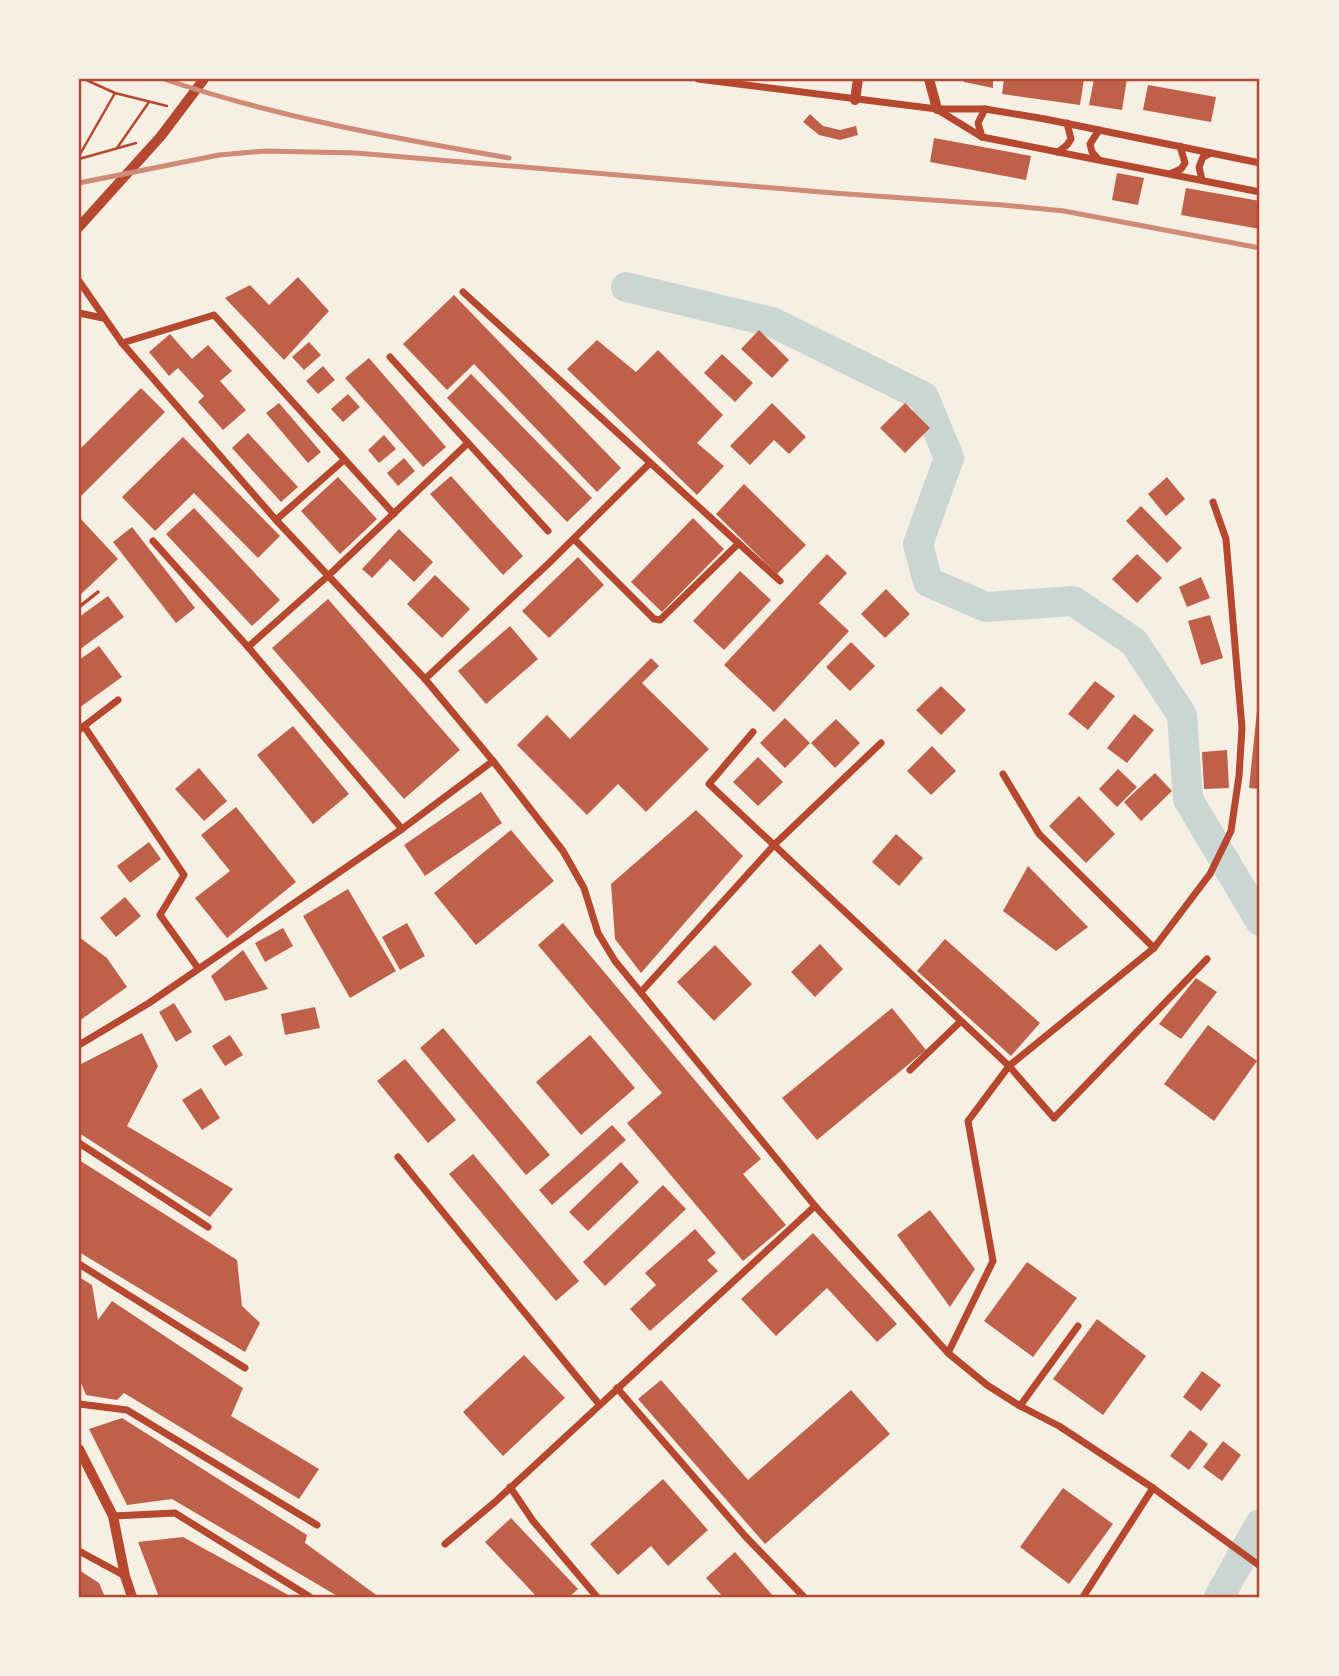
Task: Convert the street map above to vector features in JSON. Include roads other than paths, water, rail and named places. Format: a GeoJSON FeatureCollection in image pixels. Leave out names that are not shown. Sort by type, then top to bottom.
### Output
{"type":"FeatureCollection","features":[{"type":"Feature","properties":{"kind":"street"},"geometry":{"type":"LineString","coordinates":[[79,227],[161,136],[204,79]]}},
{"type":"Feature","properties":{"kind":"street"},"geometry":{"type":"LineString","coordinates":[[698,79],[937,109],[985,109],[1260,163]]}},
{"type":"Feature","properties":{"kind":"street"},"geometry":{"type":"LineString","coordinates":[[855,100],[858,79]]}},
{"type":"Feature","properties":{"kind":"street"},"geometry":{"type":"LineString","coordinates":[[929,79],[937,109],[982,137],[1260,192]]}},
{"type":"Feature","properties":{"kind":"street"},"geometry":{"type":"LineString","coordinates":[[982,137],[978,123],[985,109]]}},
{"type":"Feature","properties":{"kind":"street"},"geometry":{"type":"LineString","coordinates":[[1058,152],[1071,139],[1067,123]]}},
{"type":"Feature","properties":{"kind":"street"},"geometry":{"type":"LineString","coordinates":[[1098,160],[1090,144],[1099,131]]}},
{"type":"Feature","properties":{"kind":"street"},"geometry":{"type":"LineString","coordinates":[[1172,173],[1181,169],[1185,163],[1180,146]]}},
{"type":"Feature","properties":{"kind":"street"},"geometry":{"type":"LineString","coordinates":[[1202,180],[1199,167],[1203,157],[1211,153]]}},
{"type":"Feature","properties":{"kind":"street"},"geometry":{"type":"LineString","coordinates":[[79,281],[122,343],[276,520],[425,679],[493,761],[563,851],[584,888],[598,933],[615,961],[815,1206],[948,1353],[988,1385],[1020,1406],[1059,1426],[1153,1488],[1260,1566]]}},
{"type":"Feature","properties":{"kind":"street"},"geometry":{"type":"LineString","coordinates":[[463,292],[779,581]]}},
{"type":"Feature","properties":{"kind":"street"},"geometry":{"type":"LineString","coordinates":[[79,313],[103,318]]}},
{"type":"Feature","properties":{"kind":"street"},"geometry":{"type":"LineString","coordinates":[[122,343],[214,315],[394,514]]}},
{"type":"Feature","properties":{"kind":"street"},"geometry":{"type":"LineString","coordinates":[[390,357],[548,531]]}},
{"type":"Feature","properties":{"kind":"street"},"geometry":{"type":"LineString","coordinates":[[248,647],[329,575],[468,443]]}},
{"type":"Feature","properties":{"kind":"street"},"geometry":{"type":"LineString","coordinates":[[276,520],[344,460]]}},
{"type":"Feature","properties":{"kind":"street"},"geometry":{"type":"LineString","coordinates":[[425,679],[574,539],[649,464]]}},
{"type":"Feature","properties":{"kind":"street"},"geometry":{"type":"LineString","coordinates":[[948,1353],[993,1261],[968,1121],[1009,1066],[1154,948],[1210,874],[1231,831],[1239,776],[1242,728],[1226,539],[1213,502]]}},
{"type":"Feature","properties":{"kind":"street"},"geometry":{"type":"LineString","coordinates":[[574,539],[654,618],[660,620],[738,544]]}},
{"type":"Feature","properties":{"kind":"street"},"geometry":{"type":"LineString","coordinates":[[153,541],[248,647],[402,829]]}},
{"type":"Feature","properties":{"kind":"street"},"geometry":{"type":"LineString","coordinates":[[118,699],[81,728],[184,875],[160,915],[198,968]]}},
{"type":"Feature","properties":{"kind":"street"},"geometry":{"type":"LineString","coordinates":[[753,732],[709,784],[1009,1066],[1055,1118],[1207,959]]}},
{"type":"Feature","properties":{"kind":"street"},"geometry":{"type":"LineString","coordinates":[[640,992],[775,844],[881,743]]}},
{"type":"Feature","properties":{"kind":"street"},"geometry":{"type":"LineString","coordinates":[[79,1045],[149,1003],[402,829],[493,761]]}},
{"type":"Feature","properties":{"kind":"street"},"geometry":{"type":"LineString","coordinates":[[1003,774],[1039,834],[1154,948]]}},
{"type":"Feature","properties":{"kind":"street"},"geometry":{"type":"LineString","coordinates":[[910,1070],[960,1022]]}},
{"type":"Feature","properties":{"kind":"street"},"geometry":{"type":"LineString","coordinates":[[79,1143],[208,1227]]}},
{"type":"Feature","properties":{"kind":"street"},"geometry":{"type":"LineString","coordinates":[[398,1157],[599,1404]]}},
{"type":"Feature","properties":{"kind":"street"},"geometry":{"type":"LineString","coordinates":[[445,1544],[495,1502],[815,1206]]}},
{"type":"Feature","properties":{"kind":"street"},"geometry":{"type":"LineString","coordinates":[[79,1264],[245,1368]]}},
{"type":"Feature","properties":{"kind":"street"},"geometry":{"type":"LineString","coordinates":[[1020,1406],[1078,1326]]}},
{"type":"Feature","properties":{"kind":"street"},"geometry":{"type":"LineString","coordinates":[[617,1388],[745,1536],[804,1597]]}},
{"type":"Feature","properties":{"kind":"street"},"geometry":{"type":"LineString","coordinates":[[79,1404],[127,1410],[317,1525]]}},
{"type":"Feature","properties":{"kind":"street"},"geometry":{"type":"LineString","coordinates":[[79,1449],[113,1516],[132,1597]]}},
{"type":"Feature","properties":{"kind":"street"},"geometry":{"type":"LineString","coordinates":[[510,1487],[533,1521],[597,1597]]}},
{"type":"Feature","properties":{"kind":"street"},"geometry":{"type":"LineString","coordinates":[[1083,1597],[1153,1488]]}},
{"type":"Feature","properties":{"kind":"street"},"geometry":{"type":"LineString","coordinates":[[113,1516],[175,1513],[310,1597]]}},
{"type":"Feature","properties":{"kind":"street"},"geometry":{"type":"LineString","coordinates":[[79,1551],[125,1576]]}},
{"type":"Feature","properties":{"kind":"lane"},"geometry":{"type":"LineString","coordinates":[[79,607],[98,592]]}},
{"type":"Feature","properties":{"kind":"waterway"},"geometry":{"type":"LineString","coordinates":[[626,287],[772,322],[924,397],[949,458],[918,544],[928,582],[986,607],[1073,601],[1134,642],[1182,715],[1188,799],[1260,921]]}},
{"type":"Feature","properties":{"kind":"waterway"},"geometry":{"type":"LineString","coordinates":[[1219,1597],[1260,1524]]}},
{"type":"Feature","properties":{"kind":"railway"},"geometry":{"type":"LineString","coordinates":[[164,79],[292,115],[509,158]]}},
{"type":"Feature","properties":{"kind":"railway"},"geometry":{"type":"LineString","coordinates":[[79,183],[219,155],[265,151],[356,153],[1064,211],[1260,248]]}}]}
